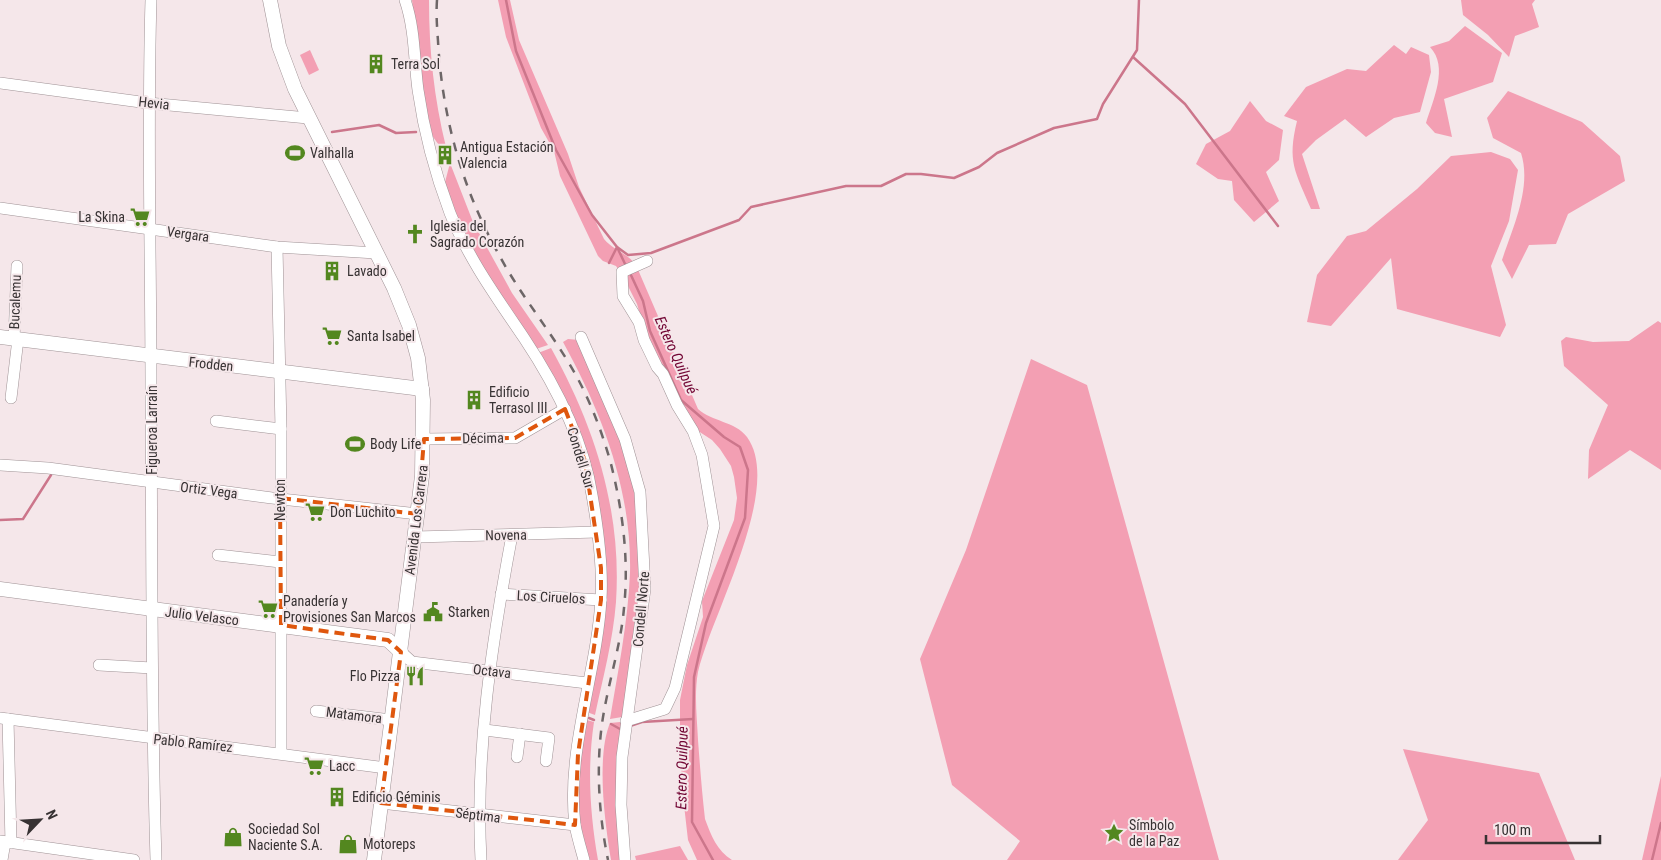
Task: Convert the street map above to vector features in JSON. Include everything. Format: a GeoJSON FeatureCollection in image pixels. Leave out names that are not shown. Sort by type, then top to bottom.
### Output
{"type":"FeatureCollection","features":[{"type":"Feature","properties":{"kind":"main road","name":"Avenida Los Carrera"},"geometry":{"type":"LineString","coordinates":[[270,0],[284,60],[308,118],[376,253],[409,325],[418,358],[422,388],[424,439],[418,514],[374,860]]}},
{"type":"Feature","properties":{"kind":"main road","name":"Frodden"},"geometry":{"type":"LineString","coordinates":[[11,338],[151,357],[422,388]]}},
{"type":"Feature","properties":{"kind":"main road","name":"Julio Velasco"},"geometry":{"type":"LineString","coordinates":[[0,589],[388,640],[400,652]]}},
{"type":"Feature","properties":{"kind":"street","name":"Figueroa Larraín"},"geometry":{"type":"LineString","coordinates":[[151,0],[148,103],[153,610],[152,739],[156,860]]}},
{"type":"Feature","properties":{"kind":"street","name":"Condell Sur"},"geometry":{"type":"LineString","coordinates":[[405,0],[412,32],[424,123],[437,174],[451,214],[479,270],[529,345],[564,408],[576,433],[585,461],[597,532],[601,600],[587,683],[578,754],[575,825],[584,860]]}},
{"type":"Feature","properties":{"kind":"street","name":"Hevia"},"geometry":{"type":"LineString","coordinates":[[0,83],[148,103],[308,118]]}},
{"type":"Feature","properties":{"kind":"street","name":"Vergara"},"geometry":{"type":"LineString","coordinates":[[0,208],[277,247],[376,253]]}},
{"type":"Feature","properties":{"kind":"street","name":"Newton"},"geometry":{"type":"LineString","coordinates":[[277,247],[278,371],[281,429],[281,753]]}},
{"type":"Feature","properties":{"kind":"street"},"geometry":{"type":"LineString","coordinates":[[626,721],[665,709],[675,688],[714,526],[702,455],[663,374],[657,367],[644,340],[640,322],[623,296],[622,272],[647,261]]}},
{"type":"Feature","properties":{"kind":"street","name":"Bucalemu"},"geometry":{"type":"LineString","coordinates":[[11,398],[11,338],[17,266]]}},
{"type":"Feature","properties":{"kind":"street","name":"Condell Norte"},"geometry":{"type":"LineString","coordinates":[[581,337],[625,439],[640,492],[645,589],[622,757],[620,805],[625,860]]}},
{"type":"Feature","properties":{"kind":"street","name":"Décima"},"geometry":{"type":"LineString","coordinates":[[424,439],[515,438],[564,408]]}},
{"type":"Feature","properties":{"kind":"street"},"geometry":{"type":"LineString","coordinates":[[216,421],[281,429]]}},
{"type":"Feature","properties":{"kind":"street","name":"Ortiz Vega"},"geometry":{"type":"LineString","coordinates":[[0,465],[48,468],[418,514]]}},
{"type":"Feature","properties":{"kind":"street","name":"Novena"},"geometry":{"type":"LineString","coordinates":[[415,537],[597,532]]}},
{"type":"Feature","properties":{"kind":"street"},"geometry":{"type":"LineString","coordinates":[[481,860],[478,816],[490,671],[512,535]]}},
{"type":"Feature","properties":{"kind":"street"},"geometry":{"type":"LineString","coordinates":[[218,555],[280,562]]}},
{"type":"Feature","properties":{"kind":"street","name":"Los Ciruelos"},"geometry":{"type":"LineString","coordinates":[[501,594],[601,600]]}},
{"type":"Feature","properties":{"kind":"street","name":"Octava"},"geometry":{"type":"LineString","coordinates":[[400,652],[412,662],[587,683]]}},
{"type":"Feature","properties":{"kind":"street"},"geometry":{"type":"LineString","coordinates":[[99,665],[152,668]]}},
{"type":"Feature","properties":{"kind":"street","name":"Matamora"},"geometry":{"type":"LineString","coordinates":[[316,711],[391,720]]}},
{"type":"Feature","properties":{"kind":"street"},"geometry":{"type":"LineString","coordinates":[[2,860],[5,842],[4,718]]}},
{"type":"Feature","properties":{"kind":"street","name":"Pablo Ramírez"},"geometry":{"type":"LineString","coordinates":[[4,718],[152,739],[281,753],[386,768]]}},
{"type":"Feature","properties":{"kind":"street"},"geometry":{"type":"LineString","coordinates":[[485,730],[549,738],[546,761]]}},
{"type":"Feature","properties":{"kind":"street"},"geometry":{"type":"LineString","coordinates":[[517,757],[520,734]]}},
{"type":"Feature","properties":{"kind":"street","name":"Séptima"},"geometry":{"type":"LineString","coordinates":[[382,803],[478,816],[575,825]]}},
{"type":"Feature","properties":{"kind":"street"},"geometry":{"type":"LineString","coordinates":[[5,842],[62,855],[134,860]]}},
{"type":"Feature","properties":{"kind":"highlighted area"},"geometry":{"type":"Polygon","coordinates":[[[565,409],[585,461],[601,568],[601,600],[578,754],[575,825],[381,803],[401,652],[388,640],[281,625],[280,498],[418,514],[424,439],[515,438],[565,409]]]}},
{"type":"Feature","properties":{"kind":"shaded area"},"geometry":{"type":"Polygon","coordinates":[[[412,0],[429,0],[433,74],[438,111],[446,147],[441,148],[431,134],[426,116],[412,0]]]}},
{"type":"Feature","properties":{"kind":"shaded area"},"geometry":{"type":"Polygon","coordinates":[[[498,0],[510,0],[519,40],[568,154],[579,187],[604,239],[636,265],[698,409],[710,417],[742,432],[747,437],[756,459],[757,487],[751,519],[729,586],[705,648],[698,672],[696,689],[698,740],[705,819],[718,847],[732,860],[697,860],[688,840],[680,753],[680,700],[687,665],[703,617],[702,601],[734,520],[737,498],[734,477],[731,466],[720,449],[712,440],[689,425],[655,364],[637,304],[623,276],[616,266],[603,261],[598,256],[560,176],[554,151],[541,128],[506,37],[498,0]]]}},
{"type":"Feature","properties":{"kind":"shaded area"},"geometry":{"type":"Polygon","coordinates":[[[1461,0],[1535,0],[1532,4],[1539,27],[1515,36],[1509,57],[1488,35],[1463,15],[1461,0]]]}},
{"type":"Feature","properties":{"kind":"shaded area"},"geometry":{"type":"Polygon","coordinates":[[[1465,26],[1502,53],[1493,82],[1444,99],[1452,137],[1435,133],[1426,123],[1438,84],[1439,74],[1436,55],[1430,47],[1449,41],[1465,26]]]}},
{"type":"Feature","properties":{"kind":"shaded area"},"geometry":{"type":"Polygon","coordinates":[[[1394,45],[1406,54],[1411,47],[1429,55],[1431,72],[1420,112],[1394,118],[1366,137],[1345,119],[1316,140],[1302,154],[1320,209],[1311,209],[1294,166],[1293,147],[1297,121],[1284,116],[1306,87],[1347,69],[1366,71],[1394,45]]]}},
{"type":"Feature","properties":{"kind":"shaded area"},"geometry":{"type":"Polygon","coordinates":[[[310,50],[319,70],[309,75],[300,55],[310,50]]]}},
{"type":"Feature","properties":{"kind":"shaded area"},"geometry":{"type":"Polygon","coordinates":[[[1508,91],[1582,122],[1620,156],[1625,181],[1568,214],[1556,244],[1529,245],[1512,279],[1502,260],[1520,207],[1523,193],[1524,166],[1521,153],[1493,138],[1487,118],[1508,91]]]}},
{"type":"Feature","properties":{"kind":"shaded area"},"geometry":{"type":"Polygon","coordinates":[[[1250,101],[1266,121],[1283,130],[1279,160],[1266,172],[1279,201],[1254,222],[1234,200],[1232,181],[1218,179],[1196,164],[1206,144],[1230,131],[1250,101]]]}},
{"type":"Feature","properties":{"kind":"shaded area"},"geometry":{"type":"Polygon","coordinates":[[[1491,152],[1510,159],[1518,170],[1509,221],[1491,266],[1506,325],[1500,337],[1397,309],[1391,258],[1331,326],[1307,322],[1317,275],[1347,236],[1366,231],[1417,189],[1451,156],[1491,152]]]}},
{"type":"Feature","properties":{"kind":"shaded area"},"geometry":{"type":"Polygon","coordinates":[[[450,163],[473,222],[512,293],[548,345],[536,349],[492,285],[452,207],[444,186],[450,163]]]}},
{"type":"Feature","properties":{"kind":"shaded area"},"geometry":{"type":"Polygon","coordinates":[[[1658,321],[1661,323],[1661,470],[1630,450],[1588,479],[1589,450],[1608,405],[1564,366],[1561,341],[1566,337],[1593,342],[1629,341],[1658,321]]]}},
{"type":"Feature","properties":{"kind":"shaded area"},"geometry":{"type":"Polygon","coordinates":[[[568,339],[579,340],[619,429],[635,484],[641,569],[639,610],[628,698],[622,717],[610,719],[627,610],[630,573],[626,512],[620,482],[602,424],[563,342],[568,339]]]}},
{"type":"Feature","properties":{"kind":"shaded area"},"geometry":{"type":"Polygon","coordinates":[[[551,348],[581,408],[592,439],[610,502],[615,535],[617,568],[615,616],[595,715],[584,711],[604,594],[592,473],[538,353],[551,348]]]}},
{"type":"Feature","properties":{"kind":"shaded area"},"geometry":{"type":"Polygon","coordinates":[[[1031,359],[1087,385],[1219,860],[1007,860],[1020,841],[952,785],[920,659],[966,550],[1031,359]]]}},
{"type":"Feature","properties":{"kind":"shaded area"},"geometry":{"type":"Polygon","coordinates":[[[583,719],[594,722],[590,791],[598,860],[588,860],[580,830],[578,802],[583,719]]]}},
{"type":"Feature","properties":{"kind":"shaded area"},"geometry":{"type":"Polygon","coordinates":[[[620,722],[623,727],[622,860],[611,860],[604,810],[603,753],[610,723],[620,722]]]}},
{"type":"Feature","properties":{"kind":"shaded area"},"geometry":{"type":"Polygon","coordinates":[[[1403,749],[1539,773],[1575,860],[1398,860],[1428,820],[1403,749]]]}},
{"type":"Feature","properties":{"kind":"shaded area"},"geometry":{"type":"Polygon","coordinates":[[[1661,776],[1661,860],[1642,860],[1661,776]]]}},
{"type":"Feature","properties":{"kind":"shaded area"},"geometry":{"type":"Polygon","coordinates":[[[680,846],[688,860],[636,860],[635,856],[680,846]]]}},
{"type":"Feature","properties":{"kind":"waterway","name":"Estero Quilpué"},"geometry":{"type":"LineString","coordinates":[[506,0],[516,51],[556,150],[592,215],[617,247],[626,266]]}},
{"type":"Feature","properties":{"kind":"waterway"},"geometry":{"type":"LineString","coordinates":[[609,263],[617,247],[628,255],[651,253],[739,220],[751,207],[846,186],[881,186],[906,174],[954,178],[979,167],[997,153],[1054,128],[1097,119],[1103,104],[1137,50],[1139,0]]}},
{"type":"Feature","properties":{"kind":"waterway"},"geometry":{"type":"LineString","coordinates":[[1133,57],[1185,104],[1278,226]]}},
{"type":"Feature","properties":{"kind":"waterway"},"geometry":{"type":"LineString","coordinates":[[332,132],[379,125],[396,133],[416,132]]}},
{"type":"Feature","properties":{"kind":"waterway","name":"Estero Quilpué"},"geometry":{"type":"LineString","coordinates":[[630,273],[643,301],[650,331],[681,400],[724,437],[740,447],[748,470],[745,518],[706,623],[694,677],[692,822],[713,860]]}},
{"type":"Feature","properties":{"kind":"waterway"},"geometry":{"type":"LineString","coordinates":[[0,520],[23,519],[51,475]]}},
{"type":"Feature","properties":{"kind":"waterway"},"geometry":{"type":"LineString","coordinates":[[589,718],[594,720]]}},
{"type":"Feature","properties":{"kind":"waterway"},"geometry":{"type":"LineString","coordinates":[[630,726],[642,722],[693,719]]}},
{"type":"Feature","properties":{"kind":"waterway"},"geometry":{"type":"LineString","coordinates":[[611,724],[620,729],[623,728]]}},
{"type":"Feature","properties":{"kind":"waterway"},"geometry":{"type":"LineString","coordinates":[[1652,860],[1661,823]]}},
{"type":"Feature","properties":{"kind":"railway"},"geometry":{"type":"LineString","coordinates":[[437,0],[440,69],[444,97],[449,124],[464,177],[485,228],[506,267],[567,360],[587,397],[607,451],[619,500],[626,572],[624,608],[621,633],[602,725],[599,764],[600,803],[608,860]]}},
{"type":"Feature","properties":{"kind":"place","name":"Terra Sol"},"geometry":{"type":"Point","coordinates":[376,64]}},
{"type":"Feature","properties":{"kind":"place","name":"Valhalla"},"geometry":{"type":"Point","coordinates":[295,153]}},
{"type":"Feature","properties":{"kind":"place","name":"Antigua Estación Valencia"},"geometry":{"type":"Point","coordinates":[445,155]}},
{"type":"Feature","properties":{"kind":"place","name":"La Skina"},"geometry":{"type":"Point","coordinates":[140,217]}},
{"type":"Feature","properties":{"kind":"place","name":"Iglesia del Sagrado Corazón"},"geometry":{"type":"Point","coordinates":[415,234]}},
{"type":"Feature","properties":{"kind":"place","name":"Lavado"},"geometry":{"type":"Point","coordinates":[332,271]}},
{"type":"Feature","properties":{"kind":"place","name":"Santa Isabel"},"geometry":{"type":"Point","coordinates":[332,336]}},
{"type":"Feature","properties":{"kind":"place","name":"Edificio Terrasol III"},"geometry":{"type":"Point","coordinates":[474,400]}},
{"type":"Feature","properties":{"kind":"place","name":"Body Life"},"geometry":{"type":"Point","coordinates":[355,444]}},
{"type":"Feature","properties":{"kind":"place","name":"Don Luchito"},"geometry":{"type":"Point","coordinates":[315,512]}},
{"type":"Feature","properties":{"kind":"place","name":"Panadería y Provisiones San Marcos"},"geometry":{"type":"Point","coordinates":[268,609]}},
{"type":"Feature","properties":{"kind":"place","name":"Starken"},"geometry":{"type":"Point","coordinates":[433,612]}},
{"type":"Feature","properties":{"kind":"place","name":"Flo Pizza"},"geometry":{"type":"Point","coordinates":[415,676]}},
{"type":"Feature","properties":{"kind":"place","name":"Lacc"},"geometry":{"type":"Point","coordinates":[314,766]}},
{"type":"Feature","properties":{"kind":"place","name":"Edificio Géminis"},"geometry":{"type":"Point","coordinates":[337,797]}},
{"type":"Feature","properties":{"kind":"place","name":"Símbolo de la Paz"},"geometry":{"type":"Point","coordinates":[1114,833]}},
{"type":"Feature","properties":{"kind":"place","name":"Sociedad Sol Naciente S.A."},"geometry":{"type":"Point","coordinates":[233,837]}},
{"type":"Feature","properties":{"kind":"place","name":"Motoreps"},"geometry":{"type":"Point","coordinates":[348,844]}}]}
